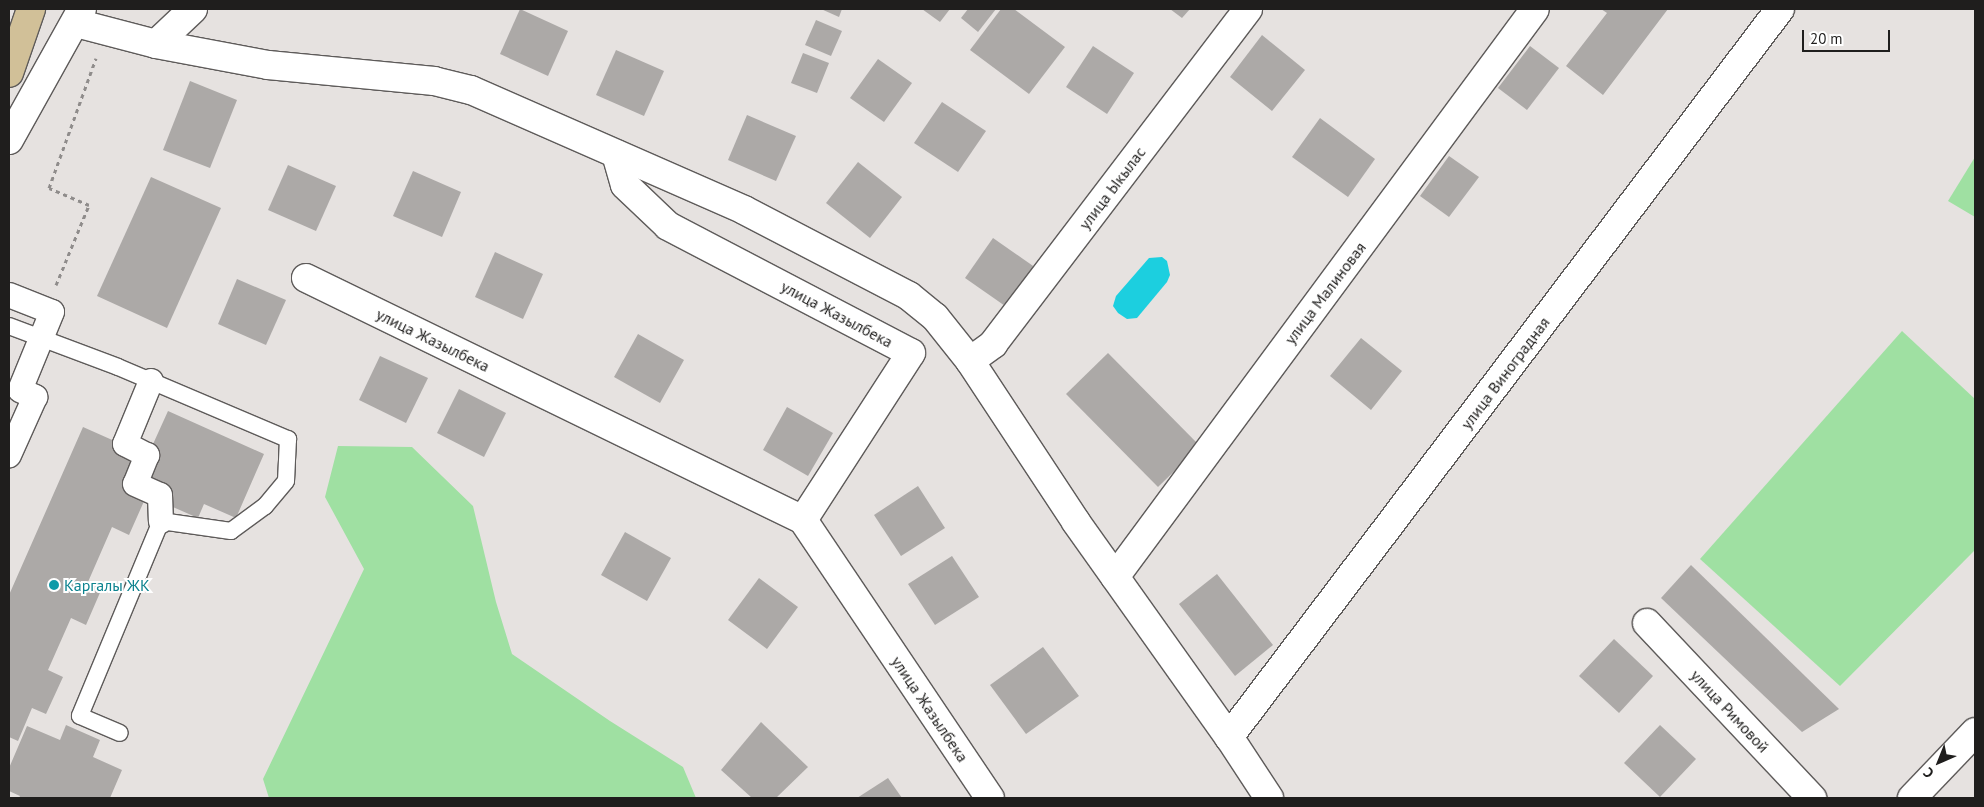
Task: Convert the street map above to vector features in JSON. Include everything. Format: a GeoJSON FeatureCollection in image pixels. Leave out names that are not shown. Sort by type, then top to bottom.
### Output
{"type":"FeatureCollection","features":[{"type":"Feature","properties":{"kind":"main road"},"geometry":{"type":"LineString","coordinates":[[9,73],[31,9]]}},
{"type":"Feature","properties":{"kind":"street"},"geometry":{"type":"LineString","coordinates":[[156,44],[193,9]]}},
{"type":"Feature","properties":{"kind":"street","name":"улица Ыкылас"},"geometry":{"type":"LineString","coordinates":[[970,362],[993,344],[1248,9]]}},
{"type":"Feature","properties":{"kind":"street","name":"улица Малиновая"},"geometry":{"type":"LineString","coordinates":[[1115,576],[1535,9]]}},
{"type":"Feature","properties":{"kind":"street","name":"улица Виноградная"},"geometry":{"type":"LineString","coordinates":[[1229,736],[1780,9]]}},
{"type":"Feature","properties":{"kind":"street"},"geometry":{"type":"LineString","coordinates":[[9,140],[79,16],[105,30],[156,44],[268,64],[434,81],[471,90],[744,210],[909,296],[935,317],[970,362],[1115,576],[1229,736],[1269,798]]}},
{"type":"Feature","properties":{"kind":"street","name":"улица Жазылбека"},"geometry":{"type":"LineString","coordinates":[[616,154],[625,185],[668,226],[911,352],[803,520]]}},
{"type":"Feature","properties":{"kind":"street","name":"улица Жазылбека"},"geometry":{"type":"LineString","coordinates":[[306,278],[803,520],[990,798]]}},
{"type":"Feature","properties":{"kind":"street"},"geometry":{"type":"LineString","coordinates":[[9,295],[52,312],[20,390],[35,398],[9,455]]}},
{"type":"Feature","properties":{"kind":"street"},"geometry":{"type":"LineString","coordinates":[[151,381],[125,444],[147,455],[135,484],[160,495],[161,521]]}},
{"type":"Feature","properties":{"kind":"street","name":"улица Римовой"},"geometry":{"type":"LineString","coordinates":[[1647,623],[1812,798]]}},
{"type":"Feature","properties":{"kind":"street"},"geometry":{"type":"LineString","coordinates":[[1912,798],[1975,732]]}},
{"type":"Feature","properties":{"kind":"lane"},"geometry":{"type":"LineString","coordinates":[[9,326],[151,381],[288,439],[286,481],[265,506],[231,531],[161,521],[80,716],[120,733]]}},
{"type":"Feature","properties":{"kind":"path"},"geometry":{"type":"LineString","coordinates":[[54,289],[89,205],[49,188],[105,30]]}},
{"type":"Feature","properties":{"kind":"green space"},"geometry":{"type":"Polygon","coordinates":[[[1975,157],[1975,217],[1948,201],[1975,157]]]}},
{"type":"Feature","properties":{"kind":"green space"},"geometry":{"type":"Polygon","coordinates":[[[1902,331],[1975,399],[1975,550],[1840,686],[1700,559],[1902,331]]]}},
{"type":"Feature","properties":{"kind":"green space"},"geometry":{"type":"Polygon","coordinates":[[[338,446],[412,447],[473,506],[496,602],[512,654],[610,721],[683,767],[696,798],[269,798],[263,779],[364,569],[325,497],[338,446]]]}},
{"type":"Feature","properties":{"kind":"water"},"geometry":{"type":"Polygon","coordinates":[[[1162,257],[1167,261],[1170,275],[1167,282],[1137,318],[1127,319],[1118,313],[1113,306],[1116,296],[1149,258],[1162,257]]]}},
{"type":"Feature","properties":{"kind":"building"},"geometry":{"type":"Polygon","coordinates":[[[520,9],[568,31],[548,76],[500,54],[520,9]]]}},
{"type":"Feature","properties":{"kind":"building"},"geometry":{"type":"Polygon","coordinates":[[[821,9],[842,9],[839,17],[821,9]]]}},
{"type":"Feature","properties":{"kind":"building"},"geometry":{"type":"Polygon","coordinates":[[[922,9],[950,9],[940,22],[922,9]]]}},
{"type":"Feature","properties":{"kind":"building"},"geometry":{"type":"Polygon","coordinates":[[[968,9],[996,9],[978,32],[961,18],[968,9]]]}},
{"type":"Feature","properties":{"kind":"building"},"geometry":{"type":"Polygon","coordinates":[[[1001,9],[1014,9],[1065,47],[1029,94],[970,50],[1001,9]]]}},
{"type":"Feature","properties":{"kind":"building"},"geometry":{"type":"Polygon","coordinates":[[[1170,9],[1190,9],[1182,18],[1170,9]]]}},
{"type":"Feature","properties":{"kind":"building"},"geometry":{"type":"Polygon","coordinates":[[[1601,9],[1668,9],[1603,95],[1566,66],[1607,13],[1601,9]]]}},
{"type":"Feature","properties":{"kind":"building"},"geometry":{"type":"Polygon","coordinates":[[[816,20],[842,31],[831,56],[805,45],[816,20]]]}},
{"type":"Feature","properties":{"kind":"building"},"geometry":{"type":"Polygon","coordinates":[[[1262,35],[1305,70],[1272,111],[1230,77],[1262,35]]]}},
{"type":"Feature","properties":{"kind":"building"},"geometry":{"type":"Polygon","coordinates":[[[1093,46],[1134,73],[1107,114],[1066,87],[1093,46]]]}},
{"type":"Feature","properties":{"kind":"building"},"geometry":{"type":"Polygon","coordinates":[[[1530,46],[1559,68],[1527,110],[1498,88],[1530,46]]]}},
{"type":"Feature","properties":{"kind":"building"},"geometry":{"type":"Polygon","coordinates":[[[616,50],[664,71],[644,116],[596,95],[616,50]]]}},
{"type":"Feature","properties":{"kind":"building"},"geometry":{"type":"Polygon","coordinates":[[[803,53],[829,63],[817,93],[791,83],[803,53]]]}},
{"type":"Feature","properties":{"kind":"building"},"geometry":{"type":"Polygon","coordinates":[[[878,59],[912,83],[884,122],[850,98],[878,59]]]}},
{"type":"Feature","properties":{"kind":"building"},"geometry":{"type":"Polygon","coordinates":[[[190,81],[237,100],[210,168],[163,150],[190,81]]]}},
{"type":"Feature","properties":{"kind":"building"},"geometry":{"type":"Polygon","coordinates":[[[942,102],[986,131],[958,172],[914,143],[942,102]]]}},
{"type":"Feature","properties":{"kind":"building"},"geometry":{"type":"Polygon","coordinates":[[[747,115],[796,136],[776,181],[728,160],[747,115]]]}},
{"type":"Feature","properties":{"kind":"building"},"geometry":{"type":"Polygon","coordinates":[[[1320,118],[1375,159],[1348,197],[1292,157],[1320,118]]]}},
{"type":"Feature","properties":{"kind":"building"},"geometry":{"type":"Polygon","coordinates":[[[1449,156],[1479,177],[1449,217],[1420,196],[1449,156]]]}},
{"type":"Feature","properties":{"kind":"building"},"geometry":{"type":"Polygon","coordinates":[[[858,162],[902,197],[870,238],[826,203],[858,162]]]}},
{"type":"Feature","properties":{"kind":"building"},"geometry":{"type":"Polygon","coordinates":[[[288,165],[336,186],[316,231],[268,210],[288,165]]]}},
{"type":"Feature","properties":{"kind":"building"},"geometry":{"type":"Polygon","coordinates":[[[413,171],[461,192],[442,237],[393,216],[413,171]]]}},
{"type":"Feature","properties":{"kind":"building"},"geometry":{"type":"Polygon","coordinates":[[[151,177],[221,208],[167,328],[97,296],[151,177]]]}},
{"type":"Feature","properties":{"kind":"building"},"geometry":{"type":"Polygon","coordinates":[[[993,238],[1036,268],[1008,308],[965,278],[993,238]]]}},
{"type":"Feature","properties":{"kind":"building"},"geometry":{"type":"Polygon","coordinates":[[[495,252],[543,274],[523,319],[475,297],[495,252]]]}},
{"type":"Feature","properties":{"kind":"building"},"geometry":{"type":"Polygon","coordinates":[[[237,279],[286,300],[266,345],[218,324],[237,279]]]}},
{"type":"Feature","properties":{"kind":"building"},"geometry":{"type":"Polygon","coordinates":[[[638,334],[684,360],[660,403],[614,377],[638,334]]]}},
{"type":"Feature","properties":{"kind":"building"},"geometry":{"type":"Polygon","coordinates":[[[1361,338],[1402,371],[1371,410],[1330,376],[1361,338]]]}},
{"type":"Feature","properties":{"kind":"building"},"geometry":{"type":"Polygon","coordinates":[[[1108,353],[1200,446],[1158,487],[1066,394],[1108,353]]]}},
{"type":"Feature","properties":{"kind":"building"},"geometry":{"type":"Polygon","coordinates":[[[380,356],[428,378],[406,423],[359,400],[380,356]]]}},
{"type":"Feature","properties":{"kind":"building"},"geometry":{"type":"Polygon","coordinates":[[[459,389],[506,413],[484,457],[437,433],[459,389]]]}},
{"type":"Feature","properties":{"kind":"building"},"geometry":{"type":"Polygon","coordinates":[[[787,407],[833,433],[808,476],[763,450],[787,407]]]}},
{"type":"Feature","properties":{"kind":"building"},"geometry":{"type":"Polygon","coordinates":[[[168,411],[264,454],[236,518],[204,504],[198,518],[166,504],[172,490],[139,475],[168,411]]]}},
{"type":"Feature","properties":{"kind":"building","name":"Каргалы ЖК"},"geometry":{"type":"Polygon","coordinates":[[[83,427],[146,455],[145,499],[129,535],[112,527],[88,582],[102,588],[86,625],[71,618],[48,670],[63,677],[46,714],[32,708],[18,741],[9,737],[9,595],[83,427]]]}},
{"type":"Feature","properties":{"kind":"building"},"geometry":{"type":"Polygon","coordinates":[[[918,486],[945,528],[901,556],[874,515],[918,486]]]}},
{"type":"Feature","properties":{"kind":"building"},"geometry":{"type":"Polygon","coordinates":[[[625,532],[671,558],[647,601],[601,575],[625,532]]]}},
{"type":"Feature","properties":{"kind":"building"},"geometry":{"type":"Polygon","coordinates":[[[952,556],[979,597],[935,625],[908,584],[952,556]]]}},
{"type":"Feature","properties":{"kind":"building"},"geometry":{"type":"Polygon","coordinates":[[[1691,565],[1839,709],[1802,732],[1661,598],[1691,565]]]}},
{"type":"Feature","properties":{"kind":"building"},"geometry":{"type":"Polygon","coordinates":[[[1217,574],[1273,645],[1235,676],[1179,604],[1217,574]]]}},
{"type":"Feature","properties":{"kind":"building"},"geometry":{"type":"Polygon","coordinates":[[[759,578],[798,607],[767,649],[728,620],[759,578]]]}},
{"type":"Feature","properties":{"kind":"building"},"geometry":{"type":"Polygon","coordinates":[[[1614,639],[1653,676],[1619,713],[1579,676],[1614,639]]]}},
{"type":"Feature","properties":{"kind":"building"},"geometry":{"type":"Polygon","coordinates":[[[1043,647],[1079,696],[1026,734],[990,685],[1043,647]]]}},
{"type":"Feature","properties":{"kind":"building"},"geometry":{"type":"Polygon","coordinates":[[[761,722],[808,767],[776,798],[752,798],[721,770],[761,722]]]}},
{"type":"Feature","properties":{"kind":"building"},"geometry":{"type":"Polygon","coordinates":[[[66,725],[100,740],[93,757],[122,770],[110,798],[19,798],[20,796],[9,791],[9,768],[27,726],[60,740],[66,725]]]}},
{"type":"Feature","properties":{"kind":"building"},"geometry":{"type":"Polygon","coordinates":[[[1660,725],[1696,759],[1660,797],[1624,763],[1660,725]]]}},
{"type":"Feature","properties":{"kind":"building"},"geometry":{"type":"Polygon","coordinates":[[[888,778],[902,798],[857,798],[888,778]]]}},
{"type":"Feature","properties":{"kind":"place","name":"Каргалы ЖК"},"geometry":{"type":"Point","coordinates":[54,585]}}]}
